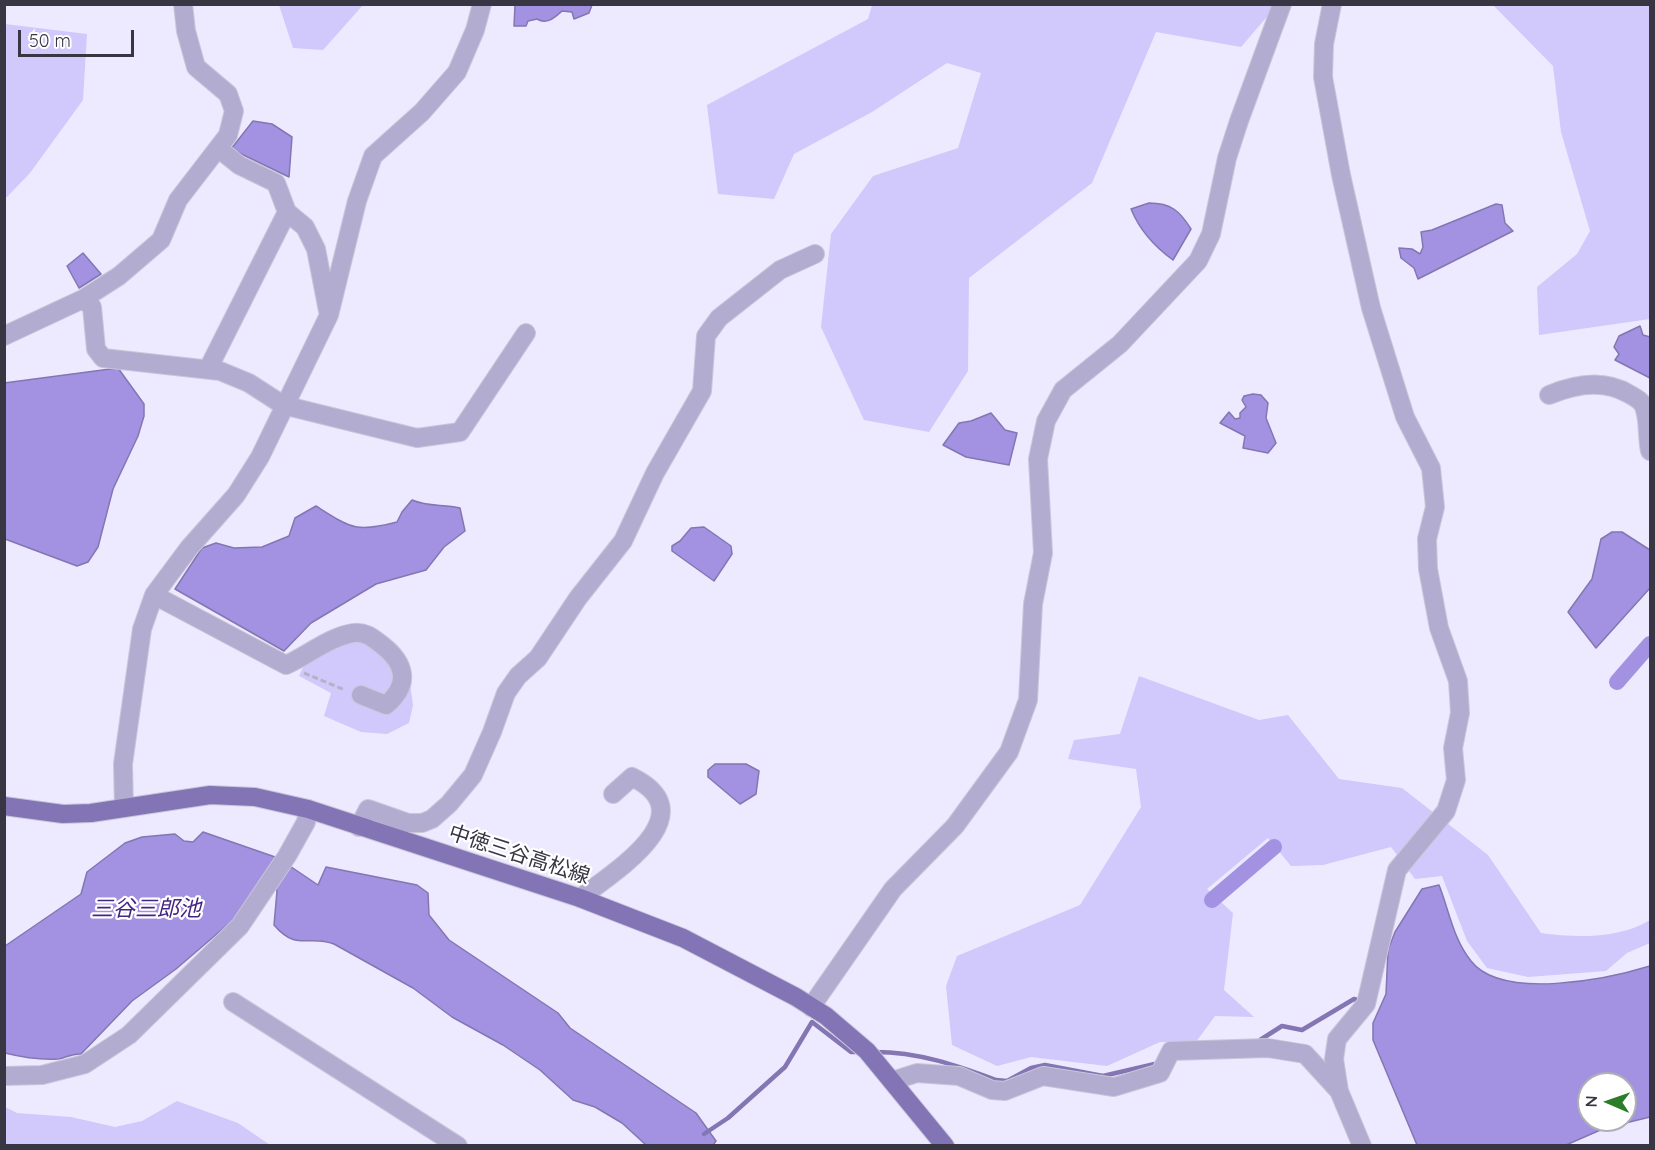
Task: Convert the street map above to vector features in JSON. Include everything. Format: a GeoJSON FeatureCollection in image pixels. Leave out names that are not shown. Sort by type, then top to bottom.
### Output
{"type":"FeatureCollection","features":[{"type":"Feature","properties":{"kind":"main road","name":"中徳三谷高松線"},"geometry":{"type":"LineString","coordinates":[[4,806],[63,814],[124,808],[187,798],[233,795],[308,809],[580,898],[683,938],[811,1007],[849,1034],[892,1081],[945,1146]]}},
{"type":"Feature","properties":{"kind":"street"},"geometry":{"type":"LineString","coordinates":[[4,336],[83,299],[119,276],[161,240],[178,200],[228,135],[234,111],[228,94],[196,67],[186,31],[183,4]]}},
{"type":"Feature","properties":{"kind":"street"},"geometry":{"type":"LineString","coordinates":[[124,808],[123,764],[140,639],[154,595],[189,548],[236,495],[260,457],[329,315],[357,201],[373,156],[422,112],[457,72],[475,30],[482,4]]}},
{"type":"Feature","properties":{"kind":"street"},"geometry":{"type":"LineString","coordinates":[[811,1007],[893,889],[954,826],[1009,752],[1028,700],[1033,604],[1043,553],[1038,459],[1046,421],[1063,390],[1120,344],[1198,261],[1211,234],[1227,159],[1239,121],[1282,4]]}},
{"type":"Feature","properties":{"kind":"street"},"geometry":{"type":"LineString","coordinates":[[1332,4],[1324,44],[1325,88],[1341,175],[1371,308],[1405,417],[1431,468],[1435,507],[1427,539],[1428,569],[1439,628],[1458,681],[1460,713],[1453,748],[1456,780],[1446,811],[1397,870],[1366,1004],[1337,1039],[1334,1059],[1339,1091],[1362,1146]]}},
{"type":"Feature","properties":{"kind":"street"},"geometry":{"type":"LineString","coordinates":[[219,149],[240,165],[276,183],[287,212],[304,227],[316,249],[329,315]]}},
{"type":"Feature","properties":{"kind":"street"},"geometry":{"type":"LineString","coordinates":[[208,369],[287,212]]}},
{"type":"Feature","properties":{"kind":"street"},"geometry":{"type":"LineString","coordinates":[[358,827],[368,809],[408,823],[422,823],[432,819],[467,782],[492,732],[506,693],[518,676],[538,658],[578,598],[623,541],[655,473],[702,391],[706,336],[719,318],[780,270],[815,254]]}},
{"type":"Feature","properties":{"kind":"street"},"geometry":{"type":"LineString","coordinates":[[83,299],[92,308],[96,349],[103,357],[220,371],[249,383],[284,405],[417,438],[460,432],[526,333]]}},
{"type":"Feature","properties":{"kind":"street"},"geometry":{"type":"LineString","coordinates":[[1549,395],[1569,387],[1602,384],[1624,391],[1641,401],[1645,410],[1650,451]]}},
{"type":"Feature","properties":{"kind":"street"},"geometry":{"type":"LineString","coordinates":[[154,595],[286,665],[333,639],[355,633],[369,635],[395,655],[401,664],[403,677],[399,688],[386,705],[361,695]]}},
{"type":"Feature","properties":{"kind":"street"},"geometry":{"type":"LineString","coordinates":[[580,898],[622,866],[652,837],[662,821],[660,803],[643,782],[632,777],[612,794]]}},
{"type":"Feature","properties":{"kind":"street"},"geometry":{"type":"LineString","coordinates":[[4,1076],[42,1076],[85,1064],[129,1035],[240,926],[287,856],[306,822],[308,809]]}},
{"type":"Feature","properties":{"kind":"street"},"geometry":{"type":"LineString","coordinates":[[233,1002],[458,1146]]}},
{"type":"Feature","properties":{"kind":"street"},"geometry":{"type":"LineString","coordinates":[[892,1081],[917,1073],[959,1076],[992,1090],[1005,1091],[1042,1076],[1114,1087],[1160,1073],[1171,1051],[1268,1047],[1305,1054],[1339,1091]]}},
{"type":"Feature","properties":{"kind":"path"},"geometry":{"type":"LineString","coordinates":[[286,665],[317,680],[361,695]]}},
{"type":"Feature","properties":{"kind":"shaded area"},"geometry":{"type":"Polygon","coordinates":[[[279,4],[363,5],[323,50],[293,48],[279,4]]]}},
{"type":"Feature","properties":{"kind":"shaded area"},"geometry":{"type":"Polygon","coordinates":[[[872,5],[1277,5],[1241,47],[1156,32],[1092,183],[969,278],[968,371],[929,432],[864,420],[821,327],[831,234],[873,176],[958,148],[981,73],[947,63],[872,112],[794,154],[774,199],[718,194],[707,105],[868,19],[872,5]]]}},
{"type":"Feature","properties":{"kind":"shaded area"},"geometry":{"type":"Polygon","coordinates":[[[1493,5],[1650,5],[1650,319],[1539,335],[1537,287],[1577,254],[1590,231],[1561,132],[1553,66],[1493,5]]]}},
{"type":"Feature","properties":{"kind":"shaded area"},"geometry":{"type":"Polygon","coordinates":[[[5,24],[87,34],[83,100],[30,173],[5,199],[5,24]]]}},
{"type":"Feature","properties":{"kind":"shaded area"},"geometry":{"type":"Polygon","coordinates":[[[358,634],[410,684],[413,705],[409,723],[387,734],[361,732],[324,716],[331,693],[299,676],[307,658],[358,634]]]}},
{"type":"Feature","properties":{"kind":"shaded area"},"geometry":{"type":"Polygon","coordinates":[[[1139,676],[1259,720],[1288,715],[1339,779],[1402,788],[1488,855],[1541,933],[1597,936],[1625,931],[1650,920],[1650,943],[1627,953],[1606,971],[1528,977],[1487,968],[1467,941],[1442,876],[1415,879],[1391,847],[1323,865],[1291,866],[1268,838],[1207,889],[1233,913],[1224,990],[1254,1017],[1215,1016],[1196,1042],[1160,1042],[1107,1066],[1031,1057],[997,1066],[952,1045],[946,986],[957,956],[1080,905],[1141,807],[1136,769],[1068,759],[1074,740],[1120,734],[1139,676]]]}},
{"type":"Feature","properties":{"kind":"shaded area"},"geometry":{"type":"Polygon","coordinates":[[[177,1101],[238,1123],[270,1145],[5,1145],[5,1107],[17,1113],[71,1117],[115,1127],[142,1121],[177,1101]]]}},
{"type":"Feature","properties":{"kind":"water"},"geometry":{"type":"Polygon","coordinates":[[[515,4],[592,5],[589,13],[574,19],[572,12],[562,11],[547,21],[537,19],[528,21],[526,26],[514,26],[515,4]]]}},
{"type":"Feature","properties":{"kind":"water"},"geometry":{"type":"Polygon","coordinates":[[[253,121],[272,124],[292,137],[289,177],[231,149],[253,121]]]}},
{"type":"Feature","properties":{"kind":"water"},"geometry":{"type":"Polygon","coordinates":[[[1149,203],[1174,209],[1191,229],[1173,260],[1149,238],[1131,209],[1149,203]]]}},
{"type":"Feature","properties":{"kind":"water"},"geometry":{"type":"Polygon","coordinates":[[[1496,204],[1502,205],[1505,223],[1513,231],[1418,279],[1414,268],[1401,258],[1399,248],[1412,249],[1420,254],[1423,247],[1421,232],[1432,230],[1496,204]]]}},
{"type":"Feature","properties":{"kind":"water"},"geometry":{"type":"Polygon","coordinates":[[[83,253],[101,274],[79,288],[67,266],[83,253]]]}},
{"type":"Feature","properties":{"kind":"water"},"geometry":{"type":"Polygon","coordinates":[[[1640,326],[1643,335],[1650,337],[1650,378],[1615,360],[1619,354],[1614,347],[1619,336],[1640,326]]]}},
{"type":"Feature","properties":{"kind":"water"},"geometry":{"type":"Polygon","coordinates":[[[118,368],[144,404],[144,416],[138,436],[113,489],[98,547],[88,562],[77,566],[5,539],[4,383],[118,368]]]}},
{"type":"Feature","properties":{"kind":"water"},"geometry":{"type":"Polygon","coordinates":[[[1261,395],[1268,403],[1266,418],[1276,443],[1268,453],[1243,448],[1245,436],[1220,423],[1229,412],[1235,419],[1240,418],[1240,413],[1246,407],[1242,400],[1244,396],[1261,395]]]}},
{"type":"Feature","properties":{"kind":"water"},"geometry":{"type":"Polygon","coordinates":[[[991,413],[1005,430],[1017,433],[1009,465],[966,457],[943,445],[959,423],[991,413]]]}},
{"type":"Feature","properties":{"kind":"water"},"geometry":{"type":"Polygon","coordinates":[[[412,500],[424,504],[460,508],[465,531],[444,547],[426,570],[376,584],[311,623],[284,651],[175,589],[202,548],[216,543],[234,548],[262,547],[289,536],[295,518],[316,506],[346,524],[363,528],[397,522],[412,500]]]}},
{"type":"Feature","properties":{"kind":"water"},"geometry":{"type":"Polygon","coordinates":[[[704,527],[731,546],[732,554],[714,581],[672,551],[672,546],[680,541],[691,528],[704,527]]]}},
{"type":"Feature","properties":{"kind":"water"},"geometry":{"type":"Polygon","coordinates":[[[1612,532],[1622,532],[1650,550],[1650,588],[1596,648],[1568,612],[1592,579],[1601,539],[1612,532]]]}},
{"type":"Feature","properties":{"kind":"water"},"geometry":{"type":"Polygon","coordinates":[[[715,764],[746,764],[759,771],[756,794],[740,804],[708,777],[708,770],[715,764]]]}},
{"type":"Feature","properties":{"kind":"water","name":"三谷三郎池"},"geometry":{"type":"Polygon","coordinates":[[[203,832],[278,858],[318,885],[326,867],[417,885],[428,893],[429,915],[449,940],[558,1013],[570,1028],[696,1113],[716,1141],[713,1145],[646,1145],[622,1123],[595,1107],[573,1100],[540,1070],[503,1045],[452,1017],[413,988],[334,944],[289,938],[274,925],[277,891],[274,885],[176,969],[132,1001],[81,1054],[51,1059],[5,1053],[5,946],[81,894],[87,872],[125,843],[142,837],[175,834],[184,841],[193,842],[203,832]]]}},
{"type":"Feature","properties":{"kind":"water"},"geometry":{"type":"Polygon","coordinates":[[[1439,885],[1460,943],[1471,961],[1486,973],[1506,980],[1530,984],[1556,983],[1583,981],[1650,966],[1650,1117],[1637,1120],[1637,1072],[1577,1072],[1577,1132],[1596,1132],[1566,1145],[1417,1145],[1373,1040],[1373,1023],[1386,994],[1388,950],[1395,932],[1422,889],[1439,885]]]}},
{"type":"Feature","properties":{"kind":"waterway"},"geometry":{"type":"LineString","coordinates":[[1617,682],[1650,644]]}},
{"type":"Feature","properties":{"kind":"waterway"},"geometry":{"type":"LineString","coordinates":[[1212,900],[1274,847]]}},
{"type":"Feature","properties":{"kind":"waterway"},"geometry":{"type":"LineString","coordinates":[[1260,1040],[1282,1026],[1302,1030],[1354,999],[1363,1002]]}},
{"type":"Feature","properties":{"kind":"waterway"},"geometry":{"type":"LineString","coordinates":[[704,1134],[728,1118],[785,1067],[812,1022],[851,1052],[860,1052]]}},
{"type":"Feature","properties":{"kind":"waterway"},"geometry":{"type":"LineString","coordinates":[[875,1052],[922,1057],[996,1080],[1007,1081],[1031,1068],[1045,1065],[1103,1076],[1159,1063]]}}]}
